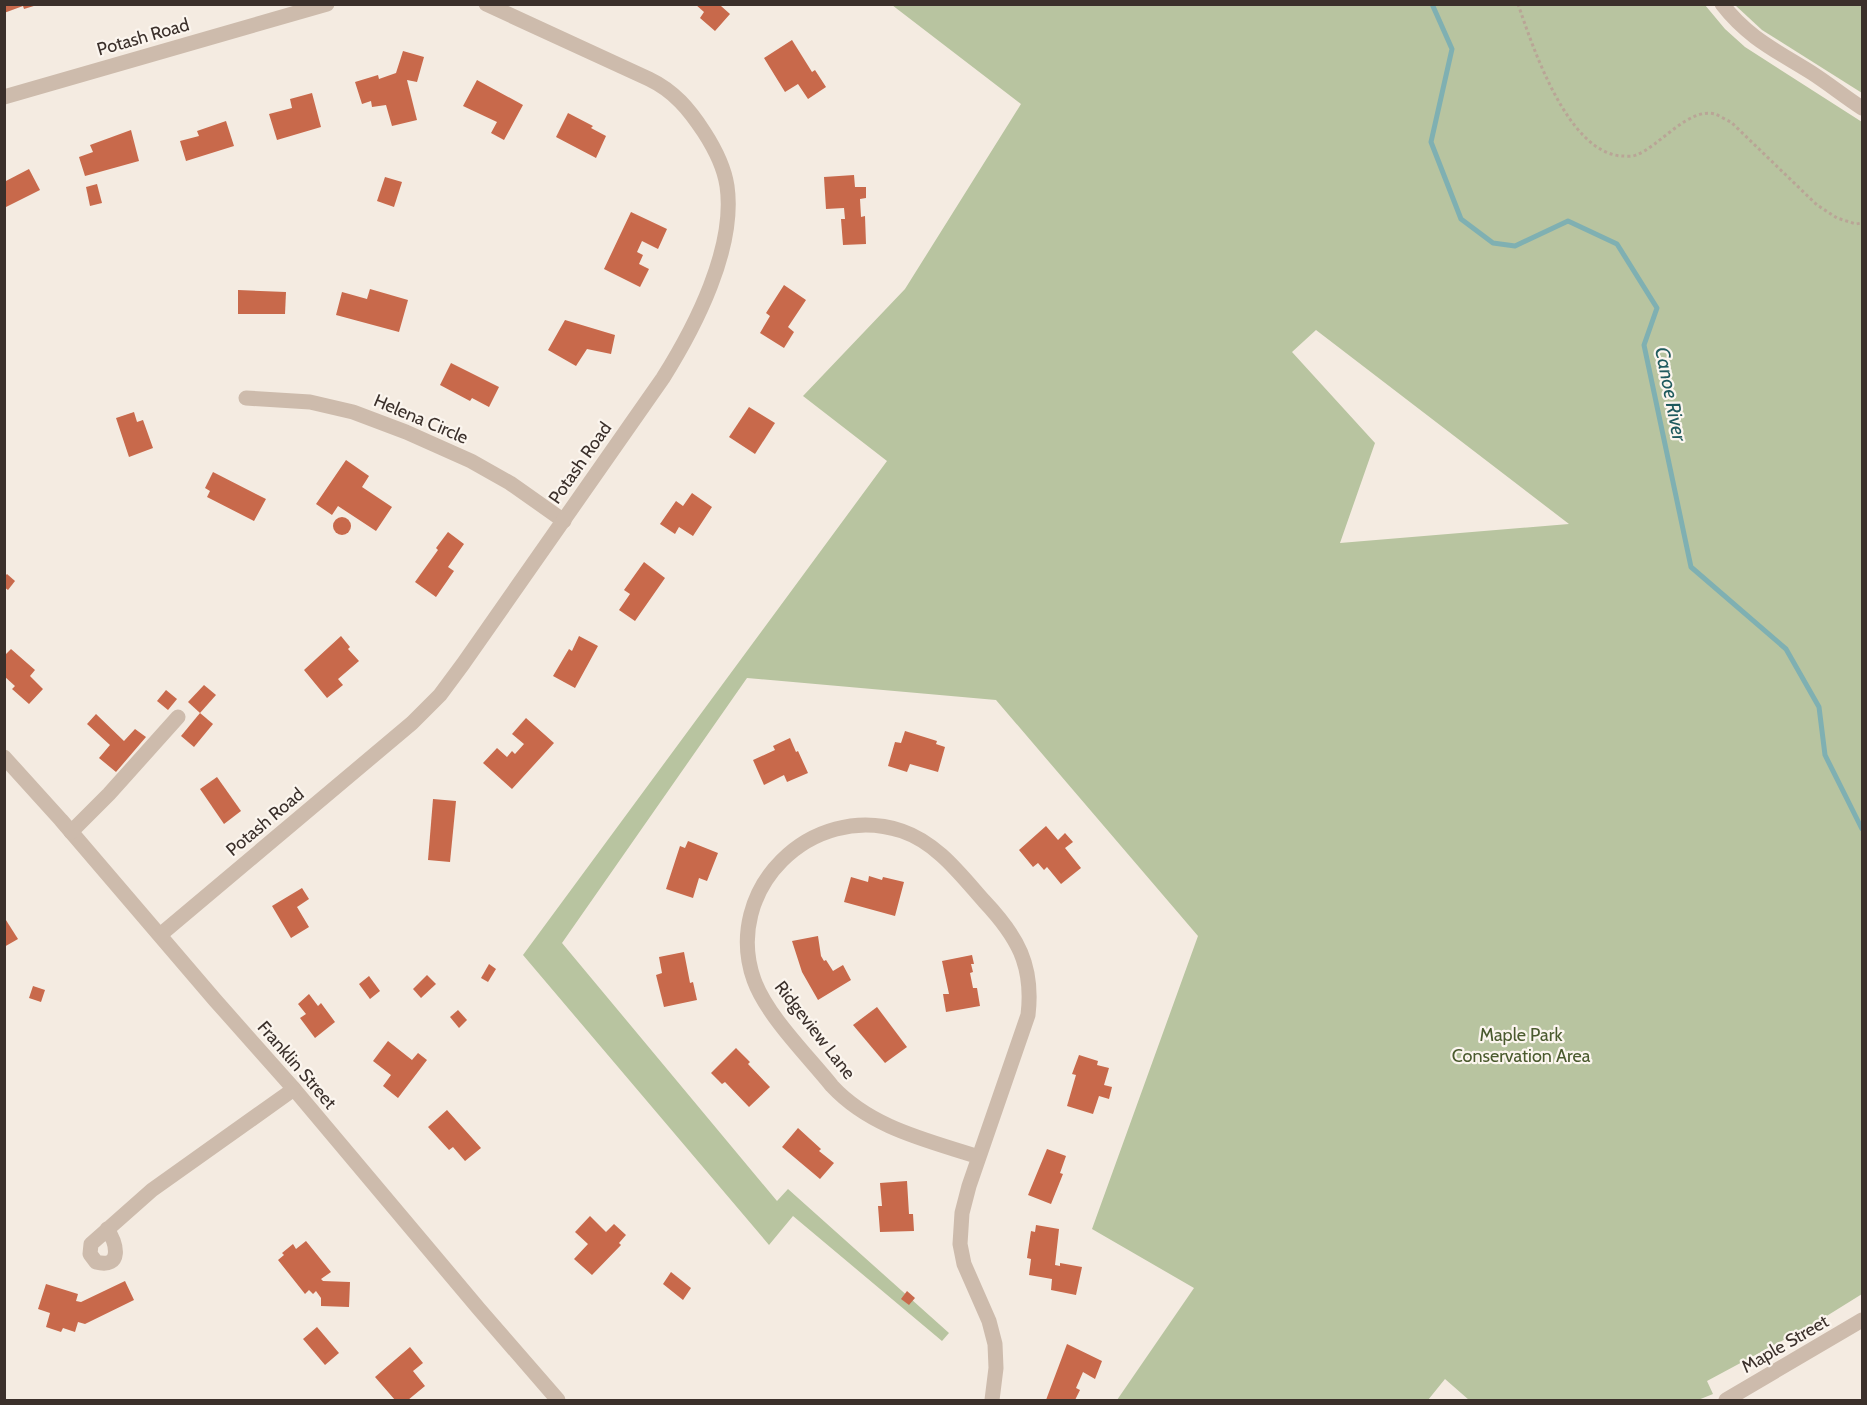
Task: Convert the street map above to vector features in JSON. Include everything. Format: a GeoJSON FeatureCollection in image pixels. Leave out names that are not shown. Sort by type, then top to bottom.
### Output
{"type":"FeatureCollection","features":[{"type":"Feature","properties":{"kind":"street","name":"Potash Road"},"geometry":{"type":"LineString","coordinates":[[4,97],[327,4]]}},
{"type":"Feature","properties":{"kind":"street","name":"Potash Road"},"geometry":{"type":"LineString","coordinates":[[160,936],[398,735],[433,702],[452,679],[663,378],[703,303],[724,240],[728,208],[726,184],[719,159],[700,125],[684,104],[663,86],[486,4]]}},
{"type":"Feature","properties":{"kind":"street"},"geometry":{"type":"LineString","coordinates":[[1722,4],[1744,29],[1768,48],[1811,73],[1863,108]]}},
{"type":"Feature","properties":{"kind":"street","name":"Helena Circle"},"geometry":{"type":"LineString","coordinates":[[246,398],[310,402],[353,412],[395,428],[471,461],[510,483],[564,520]]}},
{"type":"Feature","properties":{"kind":"street"},"geometry":{"type":"LineString","coordinates":[[71,832],[109,794],[178,717]]}},
{"type":"Feature","properties":{"kind":"street","name":"Franklin Street"},"geometry":{"type":"LineString","coordinates":[[4,757],[294,1089],[558,1401]]}},
{"type":"Feature","properties":{"kind":"street","name":"Ridgeview Lane"},"geometry":{"type":"LineString","coordinates":[[979,1157],[891,1127],[852,1105],[832,1086],[763,999],[754,980],[748,951],[749,923],[758,895],[772,871],[804,842],[830,831],[858,826],[887,828],[914,836],[927,843],[949,861],[997,914],[1024,958],[1030,992],[1028,1015],[962,1213],[960,1244],[964,1264],[989,1321],[994,1344],[996,1368],[992,1401]]}},
{"type":"Feature","properties":{"kind":"street"},"geometry":{"type":"LineString","coordinates":[[107,1229],[152,1190],[294,1089]]}},
{"type":"Feature","properties":{"kind":"street","name":"Maple Street"},"geometry":{"type":"LineString","coordinates":[[1726,1401],[1863,1320]]}},
{"type":"Feature","properties":{"kind":"path"},"geometry":{"type":"LineString","coordinates":[[1518,4],[1534,51],[1560,103],[1579,132],[1601,151],[1612,155],[1635,156],[1698,114],[1714,114],[1731,122],[1818,205],[1837,219],[1856,224],[1863,223]]}},
{"type":"Feature","properties":{"kind":"green space","name":"Maple Park Conservation Area"},"geometry":{"type":"Polygon","coordinates":[[[892,5],[1705,5],[1725,29],[1745,47],[1862,122],[1862,1294],[1817,1322],[1707,1381],[1713,1394],[1698,1400],[1469,1400],[1445,1379],[1428,1400],[1117,1400],[1194,1288],[1092,1229],[1198,936],[996,700],[747,678],[562,943],[777,1201],[788,1189],[949,1333],[942,1341],[793,1216],[769,1245],[523,955],[887,461],[803,396],[905,289],[1021,104],[892,5]],[[1316,330],[1292,352],[1375,443],[1340,543],[1569,524],[1316,330]]]}},
{"type":"Feature","properties":{"kind":"green space"},"geometry":{"type":"Polygon","coordinates":[[[1735,5],[1862,5],[1862,93],[1762,30],[1735,5]]]}},
{"type":"Feature","properties":{"kind":"building"},"geometry":{"type":"Polygon","coordinates":[[[4,4],[37,5],[24,9],[23,6],[4,13],[4,4]]]}},
{"type":"Feature","properties":{"kind":"building"},"geometry":{"type":"Polygon","coordinates":[[[695,4],[723,4],[721,6],[730,14],[715,31],[700,18],[704,12],[695,4]]]}},
{"type":"Feature","properties":{"kind":"building"},"geometry":{"type":"Polygon","coordinates":[[[792,40],[812,72],[815,70],[826,87],[808,99],[798,84],[785,92],[764,58],[792,40]]]}},
{"type":"Feature","properties":{"kind":"building"},"geometry":{"type":"Polygon","coordinates":[[[403,51],[424,57],[417,82],[407,80],[417,120],[392,126],[386,105],[372,107],[371,101],[362,104],[355,82],[378,75],[379,79],[396,73],[403,51]]]}},
{"type":"Feature","properties":{"kind":"building"},"geometry":{"type":"Polygon","coordinates":[[[477,80],[523,105],[504,140],[491,133],[497,122],[463,106],[477,80]]]}},
{"type":"Feature","properties":{"kind":"building"},"geometry":{"type":"Polygon","coordinates":[[[312,93],[321,127],[277,140],[269,114],[292,108],[290,99],[312,93]]]}},
{"type":"Feature","properties":{"kind":"building"},"geometry":{"type":"Polygon","coordinates":[[[568,113],[593,126],[591,128],[606,136],[596,158],[556,137],[568,113]]]}},
{"type":"Feature","properties":{"kind":"building"},"geometry":{"type":"Polygon","coordinates":[[[226,121],[234,146],[186,161],[180,141],[199,136],[197,131],[226,121]]]}},
{"type":"Feature","properties":{"kind":"building"},"geometry":{"type":"Polygon","coordinates":[[[131,130],[139,161],[85,176],[79,157],[93,152],[90,145],[131,130]]]}},
{"type":"Feature","properties":{"kind":"building"},"geometry":{"type":"Polygon","coordinates":[[[29,169],[40,190],[4,208],[4,182],[29,169]]]}},
{"type":"Feature","properties":{"kind":"building"},"geometry":{"type":"Polygon","coordinates":[[[854,175],[855,187],[866,187],[866,198],[860,199],[861,217],[865,216],[866,244],[843,245],[841,219],[845,219],[844,208],[826,209],[824,177],[854,175]]]}},
{"type":"Feature","properties":{"kind":"building"},"geometry":{"type":"Polygon","coordinates":[[[385,177],[402,182],[394,207],[377,201],[385,177]]]}},
{"type":"Feature","properties":{"kind":"building"},"geometry":{"type":"Polygon","coordinates":[[[97,184],[102,203],[90,206],[86,187],[97,184]]]}},
{"type":"Feature","properties":{"kind":"building"},"geometry":{"type":"Polygon","coordinates":[[[631,212],[667,229],[658,249],[642,241],[637,252],[643,255],[639,264],[649,269],[640,287],[604,269],[631,212]]]}},
{"type":"Feature","properties":{"kind":"building"},"geometry":{"type":"Polygon","coordinates":[[[784,285],[806,300],[788,327],[794,332],[784,348],[760,333],[770,316],[766,313],[784,285]]]}},
{"type":"Feature","properties":{"kind":"building"},"geometry":{"type":"Polygon","coordinates":[[[370,289],[408,300],[399,332],[336,315],[342,292],[367,299],[370,289]]]}},
{"type":"Feature","properties":{"kind":"building"},"geometry":{"type":"Polygon","coordinates":[[[238,290],[286,292],[285,314],[238,314],[238,290]]]}},
{"type":"Feature","properties":{"kind":"building"},"geometry":{"type":"Polygon","coordinates":[[[565,320],[615,335],[611,354],[587,349],[576,366],[548,350],[565,320]]]}},
{"type":"Feature","properties":{"kind":"building"},"geometry":{"type":"Polygon","coordinates":[[[451,363],[499,387],[489,407],[472,398],[470,401],[440,385],[451,363]]]}},
{"type":"Feature","properties":{"kind":"building"},"geometry":{"type":"Polygon","coordinates":[[[749,407],[775,423],[755,454],[729,437],[749,407]]]}},
{"type":"Feature","properties":{"kind":"building"},"geometry":{"type":"Polygon","coordinates":[[[134,412],[137,422],[143,420],[153,448],[129,457],[116,418],[134,412]]]}},
{"type":"Feature","properties":{"kind":"building"},"geometry":{"type":"Polygon","coordinates":[[[346,460],[369,476],[362,487],[392,507],[376,531],[338,506],[332,515],[316,504],[346,460]]]}},
{"type":"Feature","properties":{"kind":"building"},"geometry":{"type":"Polygon","coordinates":[[[213,472],[266,499],[254,521],[207,497],[210,491],[205,488],[213,472]]]}},
{"type":"Feature","properties":{"kind":"building"},"geometry":{"type":"Polygon","coordinates":[[[692,493],[712,507],[693,536],[679,527],[675,534],[660,524],[676,501],[683,506],[692,493]]]}},
{"type":"Feature","properties":{"kind":"building"},"geometry":{"type":"Polygon","coordinates":[[[342,517],[348,520],[351,526],[348,532],[342,535],[336,532],[333,526],[336,520],[342,517]]]}},
{"type":"Feature","properties":{"kind":"building"},"geometry":{"type":"Polygon","coordinates":[[[448,532],[464,544],[448,567],[454,571],[436,597],[415,582],[448,532]]]}},
{"type":"Feature","properties":{"kind":"building"},"geometry":{"type":"Polygon","coordinates":[[[644,562],[665,578],[635,621],[619,610],[630,594],[624,590],[644,562]]]}},
{"type":"Feature","properties":{"kind":"building"},"geometry":{"type":"Polygon","coordinates":[[[7,574],[15,581],[8,590],[4,587],[4,577],[7,574]]]}},
{"type":"Feature","properties":{"kind":"building"},"geometry":{"type":"Polygon","coordinates":[[[341,636],[350,647],[348,649],[359,661],[338,679],[343,685],[327,698],[304,670],[341,636]]]}},
{"type":"Feature","properties":{"kind":"building"},"geometry":{"type":"Polygon","coordinates":[[[579,636],[598,646],[575,688],[553,676],[569,649],[572,651],[579,636]]]}},
{"type":"Feature","properties":{"kind":"building"},"geometry":{"type":"Polygon","coordinates":[[[11,649],[35,670],[30,676],[43,689],[29,704],[12,689],[15,686],[4,676],[4,656],[11,649]]]}},
{"type":"Feature","properties":{"kind":"building"},"geometry":{"type":"Polygon","coordinates":[[[204,685],[216,695],[200,713],[188,702],[204,685]]]}},
{"type":"Feature","properties":{"kind":"building"},"geometry":{"type":"Polygon","coordinates":[[[166,690],[177,699],[168,710],[157,701],[166,690]]]}},
{"type":"Feature","properties":{"kind":"building"},"geometry":{"type":"Polygon","coordinates":[[[200,713],[213,724],[194,747],[181,736],[200,713]]]}},
{"type":"Feature","properties":{"kind":"building"},"geometry":{"type":"Polygon","coordinates":[[[96,714],[124,741],[135,729],[146,737],[116,772],[99,758],[110,745],[87,724],[96,714]]]}},
{"type":"Feature","properties":{"kind":"building"},"geometry":{"type":"Polygon","coordinates":[[[526,718],[554,743],[512,789],[483,763],[497,748],[507,757],[512,751],[515,754],[524,744],[512,734],[526,718]]]}},
{"type":"Feature","properties":{"kind":"building"},"geometry":{"type":"Polygon","coordinates":[[[905,731],[937,741],[936,744],[945,747],[938,772],[910,764],[907,772],[888,766],[895,742],[901,743],[905,731]]]}},
{"type":"Feature","properties":{"kind":"building"},"geometry":{"type":"Polygon","coordinates":[[[790,738],[808,773],[787,782],[784,775],[764,785],[753,760],[775,750],[773,746],[790,738]]]}},
{"type":"Feature","properties":{"kind":"building"},"geometry":{"type":"Polygon","coordinates":[[[217,777],[241,811],[224,824],[200,789],[217,777]]]}},
{"type":"Feature","properties":{"kind":"building"},"geometry":{"type":"Polygon","coordinates":[[[433,799],[456,801],[450,862],[428,860],[433,799]]]}},
{"type":"Feature","properties":{"kind":"building"},"geometry":{"type":"Polygon","coordinates":[[[1046,826],[1058,840],[1065,833],[1073,842],[1065,848],[1081,868],[1061,884],[1047,867],[1044,870],[1038,863],[1033,867],[1019,850],[1046,826]]]}},
{"type":"Feature","properties":{"kind":"building"},"geometry":{"type":"Polygon","coordinates":[[[688,841],[718,853],[707,881],[699,878],[693,898],[666,889],[680,846],[685,848],[688,841]]]}},
{"type":"Feature","properties":{"kind":"building"},"geometry":{"type":"Polygon","coordinates":[[[869,876],[904,882],[895,916],[844,902],[851,877],[868,882],[869,876]]]}},
{"type":"Feature","properties":{"kind":"building"},"geometry":{"type":"Polygon","coordinates":[[[302,888],[309,899],[297,907],[309,927],[291,938],[272,906],[302,888]]]}},
{"type":"Feature","properties":{"kind":"building"},"geometry":{"type":"Polygon","coordinates":[[[4,917],[18,939],[4,947],[4,917]]]}},
{"type":"Feature","properties":{"kind":"building"},"geometry":{"type":"Polygon","coordinates":[[[818,936],[824,961],[826,960],[833,971],[843,965],[851,980],[818,1000],[802,972],[792,941],[818,936]]]}},
{"type":"Feature","properties":{"kind":"building"},"geometry":{"type":"Polygon","coordinates":[[[684,952],[690,983],[693,982],[697,1000],[664,1007],[656,975],[662,973],[659,957],[684,952]]]}},
{"type":"Feature","properties":{"kind":"building"},"geometry":{"type":"Polygon","coordinates":[[[972,955],[974,964],[971,964],[973,972],[970,973],[973,988],[977,988],[980,1006],[946,1012],[943,994],[949,994],[942,961],[972,955]]]}},
{"type":"Feature","properties":{"kind":"building"},"geometry":{"type":"Polygon","coordinates":[[[489,964],[496,969],[488,982],[481,978],[489,964]]]}},
{"type":"Feature","properties":{"kind":"building"},"geometry":{"type":"Polygon","coordinates":[[[427,975],[436,984],[421,998],[413,989],[427,975]]]}},
{"type":"Feature","properties":{"kind":"building"},"geometry":{"type":"Polygon","coordinates":[[[369,976],[380,991],[370,999],[359,984],[369,976]]]}},
{"type":"Feature","properties":{"kind":"building"},"geometry":{"type":"Polygon","coordinates":[[[33,986],[45,990],[41,1002],[29,998],[33,986]]]}},
{"type":"Feature","properties":{"kind":"building"},"geometry":{"type":"Polygon","coordinates":[[[309,994],[318,1006],[321,1003],[335,1022],[315,1038],[300,1018],[306,1014],[298,1004],[309,994]]]}},
{"type":"Feature","properties":{"kind":"building"},"geometry":{"type":"Polygon","coordinates":[[[877,1007],[907,1047],[885,1063],[853,1025],[877,1007]]]}},
{"type":"Feature","properties":{"kind":"building"},"geometry":{"type":"Polygon","coordinates":[[[458,1010],[467,1020],[459,1028],[450,1017],[458,1010]]]}},
{"type":"Feature","properties":{"kind":"building"},"geometry":{"type":"Polygon","coordinates":[[[388,1041],[412,1060],[418,1053],[427,1060],[398,1098],[383,1086],[391,1075],[373,1061],[388,1041]]]}},
{"type":"Feature","properties":{"kind":"building"},"geometry":{"type":"Polygon","coordinates":[[[736,1048],[770,1087],[749,1107],[725,1082],[722,1084],[711,1073],[736,1048]]]}},
{"type":"Feature","properties":{"kind":"building"},"geometry":{"type":"Polygon","coordinates":[[[1079,1055],[1098,1061],[1097,1065],[1109,1068],[1104,1085],[1112,1087],[1109,1099],[1099,1096],[1093,1114],[1067,1106],[1076,1075],[1072,1074],[1079,1055]]]}},
{"type":"Feature","properties":{"kind":"building"},"geometry":{"type":"Polygon","coordinates":[[[447,1110],[481,1148],[465,1161],[453,1147],[449,1150],[428,1127],[447,1110]]]}},
{"type":"Feature","properties":{"kind":"building"},"geometry":{"type":"Polygon","coordinates":[[[798,1128],[821,1149],[819,1151],[834,1163],[820,1179],[782,1147],[798,1128]]]}},
{"type":"Feature","properties":{"kind":"building"},"geometry":{"type":"Polygon","coordinates":[[[1047,1149],[1066,1156],[1060,1173],[1063,1174],[1051,1204],[1028,1195],[1047,1149]]]}},
{"type":"Feature","properties":{"kind":"building"},"geometry":{"type":"Polygon","coordinates":[[[907,1181],[909,1214],[913,1214],[914,1231],[880,1232],[878,1206],[882,1206],[880,1183],[907,1181]]]}},
{"type":"Feature","properties":{"kind":"building"},"geometry":{"type":"Polygon","coordinates":[[[590,1216],[606,1232],[614,1224],[626,1235],[619,1243],[621,1245],[592,1275],[574,1259],[588,1244],[575,1232],[590,1216]]]}},
{"type":"Feature","properties":{"kind":"building"},"geometry":{"type":"Polygon","coordinates":[[[1036,1225],[1059,1229],[1055,1265],[1060,1266],[1060,1263],[1082,1267],[1076,1295],[1051,1290],[1052,1279],[1029,1275],[1031,1259],[1027,1258],[1031,1231],[1035,1232],[1036,1225]]]}},
{"type":"Feature","properties":{"kind":"building"},"geometry":{"type":"Polygon","coordinates":[[[306,1241],[331,1272],[321,1279],[323,1281],[350,1282],[349,1307],[321,1306],[321,1298],[316,1291],[313,1294],[309,1290],[305,1294],[278,1260],[284,1255],[282,1253],[293,1244],[296,1249],[306,1241]]]}},
{"type":"Feature","properties":{"kind":"building"},"geometry":{"type":"Polygon","coordinates":[[[671,1272],[691,1288],[683,1300],[663,1284],[671,1272]]]}},
{"type":"Feature","properties":{"kind":"building"},"geometry":{"type":"Polygon","coordinates":[[[125,1281],[134,1300],[85,1324],[78,1322],[75,1332],[63,1328],[61,1332],[46,1327],[50,1313],[38,1309],[46,1284],[78,1294],[76,1301],[81,1302],[125,1281]]]}},
{"type":"Feature","properties":{"kind":"building"},"geometry":{"type":"Polygon","coordinates":[[[907,1291],[915,1298],[909,1305],[901,1299],[907,1291]]]}},
{"type":"Feature","properties":{"kind":"building"},"geometry":{"type":"Polygon","coordinates":[[[317,1327],[339,1353],[325,1365],[303,1339],[317,1327]]]}},
{"type":"Feature","properties":{"kind":"building"},"geometry":{"type":"Polygon","coordinates":[[[1067,1344],[1102,1361],[1095,1379],[1083,1372],[1076,1388],[1080,1390],[1075,1400],[1046,1400],[1067,1344]]]}},
{"type":"Feature","properties":{"kind":"building"},"geometry":{"type":"Polygon","coordinates":[[[410,1347],[423,1363],[413,1371],[425,1386],[408,1400],[395,1400],[375,1377],[410,1347]]]}},
{"type":"Feature","properties":{"kind":"waterway","name":"Canoe River"},"geometry":{"type":"LineString","coordinates":[[1432,4],[1452,49],[1431,142],[1461,219],[1493,243],[1515,246],[1568,221],[1617,244],[1657,308],[1644,345],[1691,567],[1786,649],[1819,707],[1825,755],[1862,829]]}}]}
